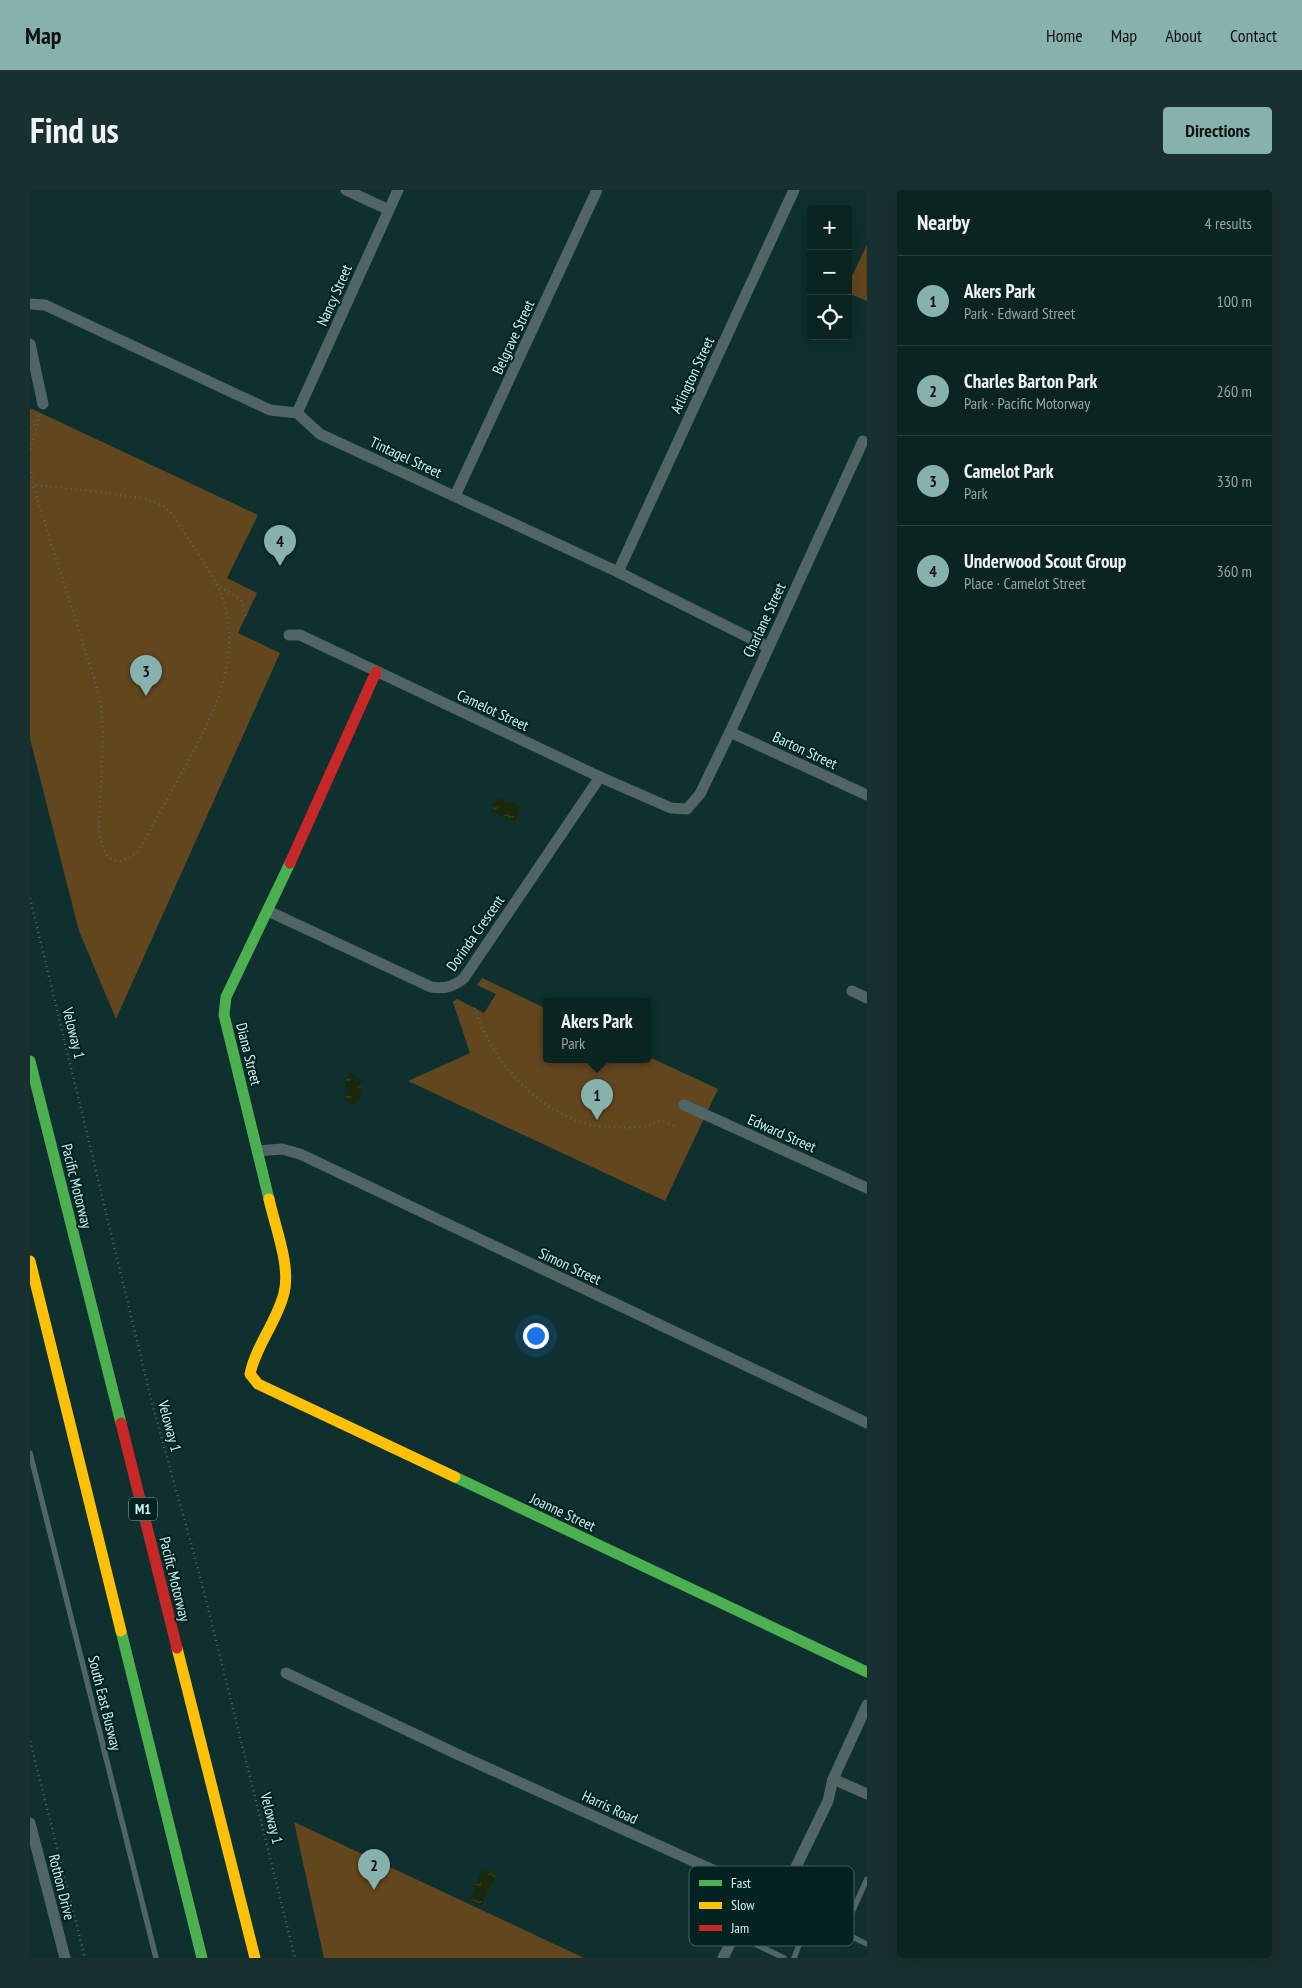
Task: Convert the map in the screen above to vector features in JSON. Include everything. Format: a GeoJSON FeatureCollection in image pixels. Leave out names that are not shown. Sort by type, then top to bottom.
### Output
{"type":"FeatureCollection","features":[{"type":"Feature","properties":{"kind":"main road","name":"Diana Street"},"geometry":{"type":"LineString","coordinates":[[250,1374],[251,1361],[281,1299],[286,1282],[285,1266],[224,1016],[226,997],[268,911],[376,672]]}},
{"type":"Feature","properties":{"kind":"main road","name":"Pacific Motorway"},"geometry":{"type":"LineString","coordinates":[[30,1061],[255,1958]]}},
{"type":"Feature","properties":{"kind":"main road"},"geometry":{"type":"LineString","coordinates":[[30,1261],[202,1958]]}},
{"type":"Feature","properties":{"kind":"main road","name":"Joanne Street"},"geometry":{"type":"LineString","coordinates":[[250,1374],[258,1384],[867,1672]]}},
{"type":"Feature","properties":{"kind":"street"},"geometry":{"type":"LineString","coordinates":[[346,190],[389,210]]}},
{"type":"Feature","properties":{"kind":"street","name":"Nancy Street"},"geometry":{"type":"LineString","coordinates":[[297,413],[398,190]]}},
{"type":"Feature","properties":{"kind":"street","name":"Belgrave Street"},"geometry":{"type":"LineString","coordinates":[[455,496],[597,190]]}},
{"type":"Feature","properties":{"kind":"street","name":"Arlington Street"},"geometry":{"type":"LineString","coordinates":[[618,572],[794,190]]}},
{"type":"Feature","properties":{"kind":"street"},"geometry":{"type":"LineString","coordinates":[[30,304],[45,306],[270,410],[297,413]]}},
{"type":"Feature","properties":{"kind":"street"},"geometry":{"type":"LineString","coordinates":[[30,344],[43,404]]}},
{"type":"Feature","properties":{"kind":"street","name":"Tintagel Street"},"geometry":{"type":"LineString","coordinates":[[297,413],[320,434],[618,572],[768,647]]}},
{"type":"Feature","properties":{"kind":"street","name":"Charlane Street"},"geometry":{"type":"LineString","coordinates":[[687,809],[700,794],[730,732],[863,441]]}},
{"type":"Feature","properties":{"kind":"street","name":"Camelot Street"},"geometry":{"type":"LineString","coordinates":[[289,636],[300,635],[600,777],[671,808],[687,809]]}},
{"type":"Feature","properties":{"kind":"street","name":"Barton Street"},"geometry":{"type":"LineString","coordinates":[[730,732],[867,795]]}},
{"type":"Feature","properties":{"kind":"street","name":"Dorinda Crescent"},"geometry":{"type":"LineString","coordinates":[[268,911],[431,987],[444,988],[456,984],[464,978],[600,777]]}},
{"type":"Feature","properties":{"kind":"street"},"geometry":{"type":"LineString","coordinates":[[852,990],[867,998]]}},
{"type":"Feature","properties":{"kind":"street","name":"Edward Street"},"geometry":{"type":"LineString","coordinates":[[684,1105],[867,1188]]}},
{"type":"Feature","properties":{"kind":"street","name":"Simon Street"},"geometry":{"type":"LineString","coordinates":[[258,1151],[282,1149],[300,1154],[867,1423]]}},
{"type":"Feature","properties":{"kind":"street","name":"Harris Road"},"geometry":{"type":"LineString","coordinates":[[286,1673],[459,1755],[704,1866]]}},
{"type":"Feature","properties":{"kind":"street"},"geometry":{"type":"LineString","coordinates":[[796,1866],[828,1801],[833,1779],[867,1705]]}},
{"type":"Feature","properties":{"kind":"street"},"geometry":{"type":"LineString","coordinates":[[833,1779],[867,1794]]}},
{"type":"Feature","properties":{"kind":"street","name":"Rothon Drive"},"geometry":{"type":"LineString","coordinates":[[30,1823],[65,1958]]}},
{"type":"Feature","properties":{"kind":"street"},"geometry":{"type":"LineString","coordinates":[[724,1958],[730,1946]]}},
{"type":"Feature","properties":{"kind":"lane","name":"South East Busway"},"geometry":{"type":"LineString","coordinates":[[30,1453],[156,1958]]}},
{"type":"Feature","properties":{"kind":"lane"},"geometry":{"type":"LineString","coordinates":[[854,1908],[867,1879]]}},
{"type":"Feature","properties":{"kind":"lane"},"geometry":{"type":"LineString","coordinates":[[854,1938],[867,1944]]}},
{"type":"Feature","properties":{"kind":"lane"},"geometry":{"type":"LineString","coordinates":[[759,1946],[784,1958]]}},
{"type":"Feature","properties":{"kind":"lane"},"geometry":{"type":"LineString","coordinates":[[794,1958],[800,1946]]}},
{"type":"Feature","properties":{"kind":"path"},"geometry":{"type":"LineString","coordinates":[[30,448],[40,423],[43,404]]}},
{"type":"Feature","properties":{"kind":"path"},"geometry":{"type":"LineString","coordinates":[[30,466],[33,485],[100,698],[102,733],[99,829],[103,850],[110,858],[118,861],[129,860],[139,850],[205,730],[215,708],[224,681],[229,632],[225,606],[216,584],[172,514],[164,506],[147,499],[33,485]]}},
{"type":"Feature","properties":{"kind":"path"},"geometry":{"type":"LineString","coordinates":[[216,584],[241,600],[246,616]]}},
{"type":"Feature","properties":{"kind":"path","name":"Veloway 1"},"geometry":{"type":"LineString","coordinates":[[30,898],[153,1407],[199,1572],[295,1958]]}},
{"type":"Feature","properties":{"kind":"path"},"geometry":{"type":"LineString","coordinates":[[474,1008],[479,1024],[490,1044],[521,1083],[536,1097],[566,1118],[581,1124],[605,1127],[626,1128],[649,1125],[659,1121],[674,1126]]}},
{"type":"Feature","properties":{"kind":"path"},"geometry":{"type":"LineString","coordinates":[[30,1741],[85,1958]]}},
{"type":"Feature","properties":{"kind":"shaded area"},"geometry":{"type":"Polygon","coordinates":[[[867,244],[867,301],[852,295],[852,276],[867,244]]]}},
{"type":"Feature","properties":{"kind":"shaded area"},"geometry":{"type":"Polygon","coordinates":[[[30,408],[258,515],[227,578],[257,593],[238,633],[280,653],[116,1019],[79,931],[30,739],[30,408]]]}},
{"type":"Feature","properties":{"kind":"shaded area"},"geometry":{"type":"Polygon","coordinates":[[[482,978],[543,1007],[543,1063],[651,1063],[651,1058],[718,1089],[665,1201],[408,1081],[470,1053],[453,1002],[457,999],[484,1013],[496,994],[477,985],[482,978]]]}},
{"type":"Feature","properties":{"kind":"shaded area"},"geometry":{"type":"Polygon","coordinates":[[[294,1822],[584,1958],[324,1958],[294,1822]]]}},
{"type":"Feature","properties":{"kind":"water"},"geometry":{"type":"Polygon","coordinates":[[[498,797],[509,803],[514,801],[521,809],[515,822],[491,811],[498,797]]]}},
{"type":"Feature","properties":{"kind":"water"},"geometry":{"type":"Polygon","coordinates":[[[349,1072],[359,1078],[361,1085],[360,1096],[353,1105],[341,1098],[346,1096],[345,1084],[349,1072]]]}},
{"type":"Feature","properties":{"kind":"water"},"geometry":{"type":"Polygon","coordinates":[[[483,1868],[497,1875],[481,1906],[469,1900],[483,1868]]]}},
{"type":"Feature","properties":{"kind":"traffic: fast"},"geometry":{"type":"LineString","coordinates":[[269,1199],[224,1015],[226,997],[290,863]]}},
{"type":"Feature","properties":{"kind":"traffic: fast"},"geometry":{"type":"LineString","coordinates":[[30,1061],[121,1423]]}},
{"type":"Feature","properties":{"kind":"traffic: fast"},"geometry":{"type":"LineString","coordinates":[[455,1477],[867,1672]]}},
{"type":"Feature","properties":{"kind":"traffic: fast"},"geometry":{"type":"LineString","coordinates":[[121,1631],[202,1958]]}},
{"type":"Feature","properties":{"kind":"traffic: slow"},"geometry":{"type":"LineString","coordinates":[[269,1199],[284,1259],[286,1282],[281,1304],[257,1353],[250,1374],[258,1384],[455,1477]]}},
{"type":"Feature","properties":{"kind":"traffic: slow"},"geometry":{"type":"LineString","coordinates":[[30,1261],[121,1631]]}},
{"type":"Feature","properties":{"kind":"traffic: slow"},"geometry":{"type":"LineString","coordinates":[[177,1648],[255,1958]]}},
{"type":"Feature","properties":{"kind":"traffic: jam"},"geometry":{"type":"LineString","coordinates":[[290,863],[376,672]]}},
{"type":"Feature","properties":{"kind":"traffic: jam"},"geometry":{"type":"LineString","coordinates":[[121,1423],[177,1648]]}},
{"type":"Feature","properties":{"kind":"place","name":"Underwood Scout Group"},"geometry":{"type":"Point","coordinates":[280,566]}},
{"type":"Feature","properties":{"kind":"place","name":"Camelot Park"},"geometry":{"type":"Point","coordinates":[146,696]}},
{"type":"Feature","properties":{"kind":"place","name":"Akers Park"},"geometry":{"type":"Point","coordinates":[597,1120]}},
{"type":"Feature","properties":{"kind":"place","name":"Charles Barton Park"},"geometry":{"type":"Point","coordinates":[374,1890]}}]}
